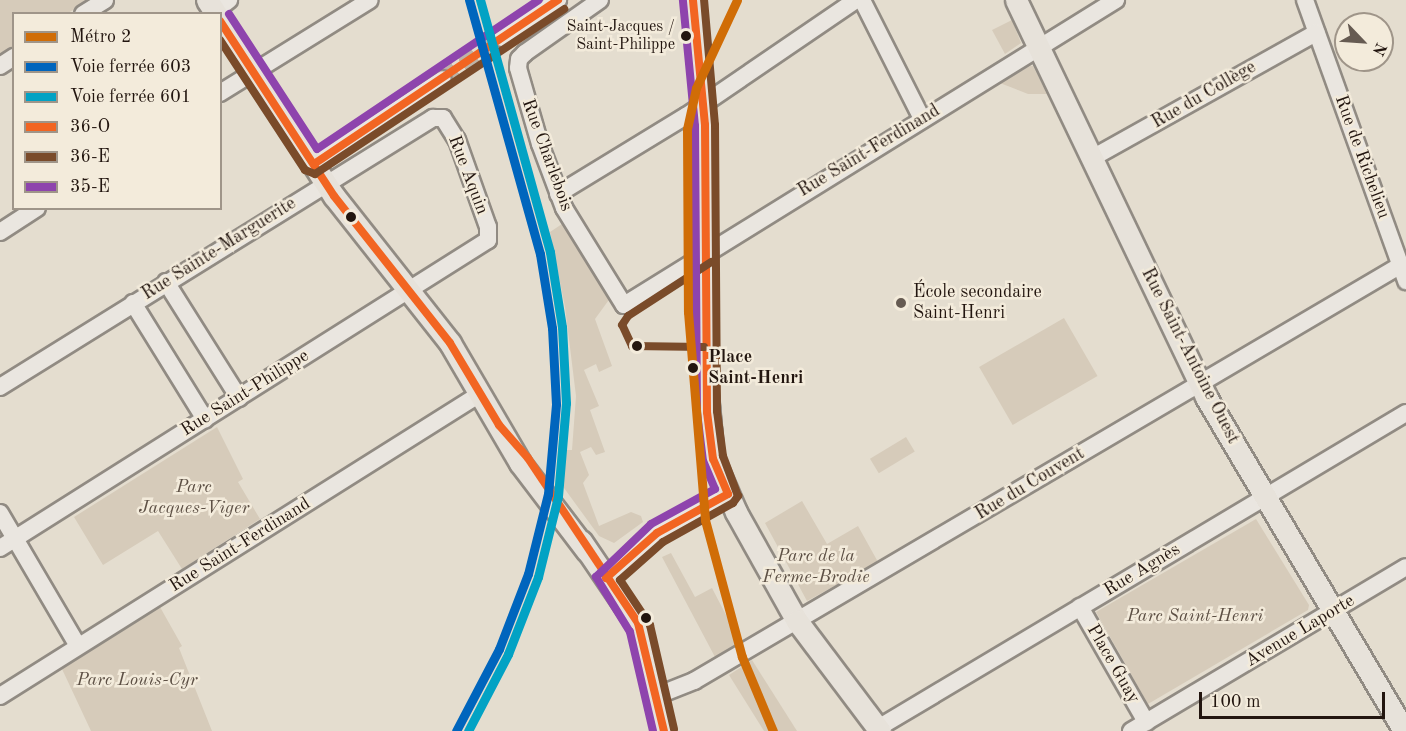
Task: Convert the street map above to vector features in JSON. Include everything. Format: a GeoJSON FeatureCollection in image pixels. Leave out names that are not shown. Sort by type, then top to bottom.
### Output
{"type":"FeatureCollection","features":[{"type":"Feature","properties":{"kind":"main road"},"geometry":{"type":"LineString","coordinates":[[693,0],[704,103],[703,343],[708,432],[716,468],[797,621],[879,730]]}},
{"type":"Feature","properties":{"kind":"main road","name":"Rue Saint-Antoine Ouest"},"geometry":{"type":"LineString","coordinates":[[1016,0],[1201,384],[1264,497],[1400,729]]}},
{"type":"Feature","properties":{"kind":"main road"},"geometry":{"type":"LineString","coordinates":[[222,16],[254,72],[326,183],[408,292],[450,343],[551,508],[587,551],[640,628],[664,731]]}},
{"type":"Feature","properties":{"kind":"street"},"geometry":{"type":"LineString","coordinates":[[86,12],[105,0]]}},
{"type":"Feature","properties":{"kind":"street"},"geometry":{"type":"LineString","coordinates":[[222,92],[370,0]]}},
{"type":"Feature","properties":{"kind":"street"},"geometry":{"type":"LineString","coordinates":[[502,39],[558,0]]}},
{"type":"Feature","properties":{"kind":"street","name":"Rue Charlebois"},"geometry":{"type":"LineString","coordinates":[[600,0],[518,62],[528,109],[558,194],[624,305]]}},
{"type":"Feature","properties":{"kind":"street"},"geometry":{"type":"LineString","coordinates":[[558,194],[704,103],[856,0]]}},
{"type":"Feature","properties":{"kind":"street"},"geometry":{"type":"LineString","coordinates":[[862,0],[922,119]]}},
{"type":"Feature","properties":{"kind":"street","name":"Rue Saint-Ferdinand"},"geometry":{"type":"LineString","coordinates":[[624,305],[1116,0]]}},
{"type":"Feature","properties":{"kind":"street","name":"Rue de Richelieu"},"geometry":{"type":"LineString","coordinates":[[1305,0],[1403,273]]}},
{"type":"Feature","properties":{"kind":"street","name":"Rue du Collège"},"geometry":{"type":"LineString","coordinates":[[1092,158],[1316,33]]}},
{"type":"Feature","properties":{"kind":"street"},"geometry":{"type":"LineString","coordinates":[[314,164],[443,79]]}},
{"type":"Feature","properties":{"kind":"street","name":"Rue Sainte-Marguerite"},"geometry":{"type":"LineString","coordinates":[[0,387],[326,183],[440,116]]}},
{"type":"Feature","properties":{"kind":"street","name":"Rue Aquin"},"geometry":{"type":"LineString","coordinates":[[440,116],[460,147],[489,237]]}},
{"type":"Feature","properties":{"kind":"street"},"geometry":{"type":"LineString","coordinates":[[0,232],[34,210]]}},
{"type":"Feature","properties":{"kind":"street","name":"Rue Saint-Philippe"},"geometry":{"type":"LineString","coordinates":[[0,548],[408,292],[489,237]]}},
{"type":"Feature","properties":{"kind":"street","name":"Rue du Couvent"},"geometry":{"type":"LineString","coordinates":[[656,696],[689,684],[1201,384],[1403,273]]}},
{"type":"Feature","properties":{"kind":"street"},"geometry":{"type":"LineString","coordinates":[[166,282],[239,398]]}},
{"type":"Feature","properties":{"kind":"street"},"geometry":{"type":"LineString","coordinates":[[133,303],[205,419]]}},
{"type":"Feature","properties":{"kind":"street","name":"Rue Saint-Ferdinand"},"geometry":{"type":"LineString","coordinates":[[0,696],[480,394]]}},
{"type":"Feature","properties":{"kind":"street","name":"Rue Agnès"},"geometry":{"type":"LineString","coordinates":[[879,730],[1406,413]]}},
{"type":"Feature","properties":{"kind":"street"},"geometry":{"type":"LineString","coordinates":[[606,578],[657,533],[728,494]]}},
{"type":"Feature","properties":{"kind":"street"},"geometry":{"type":"LineString","coordinates":[[0,513],[78,646]]}},
{"type":"Feature","properties":{"kind":"street","name":"Avenue Laporte"},"geometry":{"type":"LineString","coordinates":[[1131,731],[1406,567]]}},
{"type":"Feature","properties":{"kind":"street","name":"Place Guay"},"geometry":{"type":"LineString","coordinates":[[1080,607],[1146,722]]}},
{"type":"Feature","properties":{"kind":"green space"},"geometry":{"type":"Polygon","coordinates":[[[0,0],[90,0],[70,12],[12,12],[12,49],[0,56],[0,0]]]}},
{"type":"Feature","properties":{"kind":"green space"},"geometry":{"type":"Polygon","coordinates":[[[1012,20],[1021,43],[1005,54],[992,30],[1012,20]]]}},
{"type":"Feature","properties":{"kind":"green space"},"geometry":{"type":"Polygon","coordinates":[[[1033,66],[1047,94],[1028,94],[1000,83],[1033,66]]]}},
{"type":"Feature","properties":{"kind":"green space"},"geometry":{"type":"Polygon","coordinates":[[[565,222],[611,297],[595,319],[612,366],[599,372],[596,364],[584,370],[599,406],[590,410],[605,452],[596,455],[591,447],[580,452],[589,475],[583,483],[599,526],[631,512],[641,516],[643,522],[614,543],[599,536],[556,477],[561,450],[572,450],[576,396],[565,307],[550,232],[565,222]]]}},
{"type":"Feature","properties":{"kind":"green space"},"geometry":{"type":"Polygon","coordinates":[[[1064,318],[1098,376],[1013,425],[979,367],[1064,318]]]}},
{"type":"Feature","properties":{"kind":"green space","name":"Parc Jacques-Viger"},"geometry":{"type":"Polygon","coordinates":[[[217,427],[243,479],[238,482],[260,519],[182,569],[158,531],[103,565],[74,517],[217,427]]]}},
{"type":"Feature","properties":{"kind":"green space"},"geometry":{"type":"Polygon","coordinates":[[[906,437],[915,452],[879,473],[870,459],[906,437]]]}},
{"type":"Feature","properties":{"kind":"green space","name":"Parc de la Ferme-Brodie"},"geometry":{"type":"Polygon","coordinates":[[[802,501],[827,544],[858,526],[878,562],[807,601],[765,523],[802,501]]]}},
{"type":"Feature","properties":{"kind":"green space","name":"Parc Saint-Henri"},"geometry":{"type":"Polygon","coordinates":[[[1256,519],[1309,605],[1308,610],[1148,704],[1096,612],[1256,519]]]}},
{"type":"Feature","properties":{"kind":"green space"},"geometry":{"type":"Polygon","coordinates":[[[671,553],[695,597],[712,588],[740,642],[715,657],[662,557],[671,553]]]}},
{"type":"Feature","properties":{"kind":"green space","name":"Parc Louis-Cyr"},"geometry":{"type":"Polygon","coordinates":[[[160,607],[182,646],[179,648],[212,731],[91,731],[62,669],[160,607]]]}},
{"type":"Feature","properties":{"kind":"green space"},"geometry":{"type":"Polygon","coordinates":[[[752,660],[797,731],[764,731],[729,675],[752,660]]]}},
{"type":"Feature","properties":{"kind":"tunnel"},"geometry":{"type":"LineString","coordinates":[[443,79],[502,38]]}},
{"type":"Feature","properties":{"kind":"metro line","name":"2"},"geometry":{"type":"LineString","coordinates":[[737,0],[696,88],[687,129],[688,312],[705,520],[742,657],[773,731]]}},
{"type":"Feature","properties":{"kind":"rail line","name":"603"},"geometry":{"type":"LineString","coordinates":[[456,731],[499,649],[528,574],[548,494],[556,404],[552,328],[540,254],[469,0]]}},
{"type":"Feature","properties":{"kind":"rail line","name":"601"},"geometry":{"type":"LineString","coordinates":[[468,731],[508,654],[538,577],[558,496],[566,403],[562,327],[550,252],[480,0]]}},
{"type":"Feature","properties":{"kind":"transit line","name":"35-E"},"geometry":{"type":"LineString","coordinates":[[229,14],[317,149],[539,0]]}},
{"type":"Feature","properties":{"kind":"transit line","name":"36-O"},"geometry":{"type":"LineString","coordinates":[[314,164],[558,0]]}},
{"type":"Feature","properties":{"kind":"transit line","name":"36-O"},"geometry":{"type":"LineString","coordinates":[[606,578],[657,533],[728,494],[713,459],[707,412],[705,125],[693,0]]}},
{"type":"Feature","properties":{"kind":"transit line","name":"36-E"},"geometry":{"type":"LineString","coordinates":[[674,729],[650,625],[620,580],[663,542],[733,503],[738,496],[723,456],[717,411],[715,125],[704,0]]}},
{"type":"Feature","properties":{"kind":"transit line","name":"35-E"},"geometry":{"type":"LineString","coordinates":[[653,731],[630,632],[596,577],[651,524],[715,489],[703,461],[697,412],[695,126],[683,1]]}},
{"type":"Feature","properties":{"kind":"transit line","name":"36-E"},"geometry":{"type":"LineString","coordinates":[[222,43],[305,170],[315,174],[564,9]]}},
{"type":"Feature","properties":{"kind":"transit line","name":"36-O"},"geometry":{"type":"LineString","coordinates":[[222,24],[334,196],[450,343],[499,425],[528,458],[638,623],[664,731]]}},
{"type":"Feature","properties":{"kind":"transit line","name":"36-E"},"geometry":{"type":"LineString","coordinates":[[704,347],[632,346],[622,325],[628,316],[711,262]]}},
{"type":"Feature","properties":{"kind":"place","name":"Saint-Jacques / Saint-Philippe"},"geometry":{"type":"Point","coordinates":[686,36]}},
{"type":"Feature","properties":{"kind":"place","name":"École secondaire Saint-Henri"},"geometry":{"type":"Point","coordinates":[901,303]}},
{"type":"Feature","properties":{"kind":"place","name":"Place Saint-Henri"},"geometry":{"type":"Point","coordinates":[693,368]}}]}
